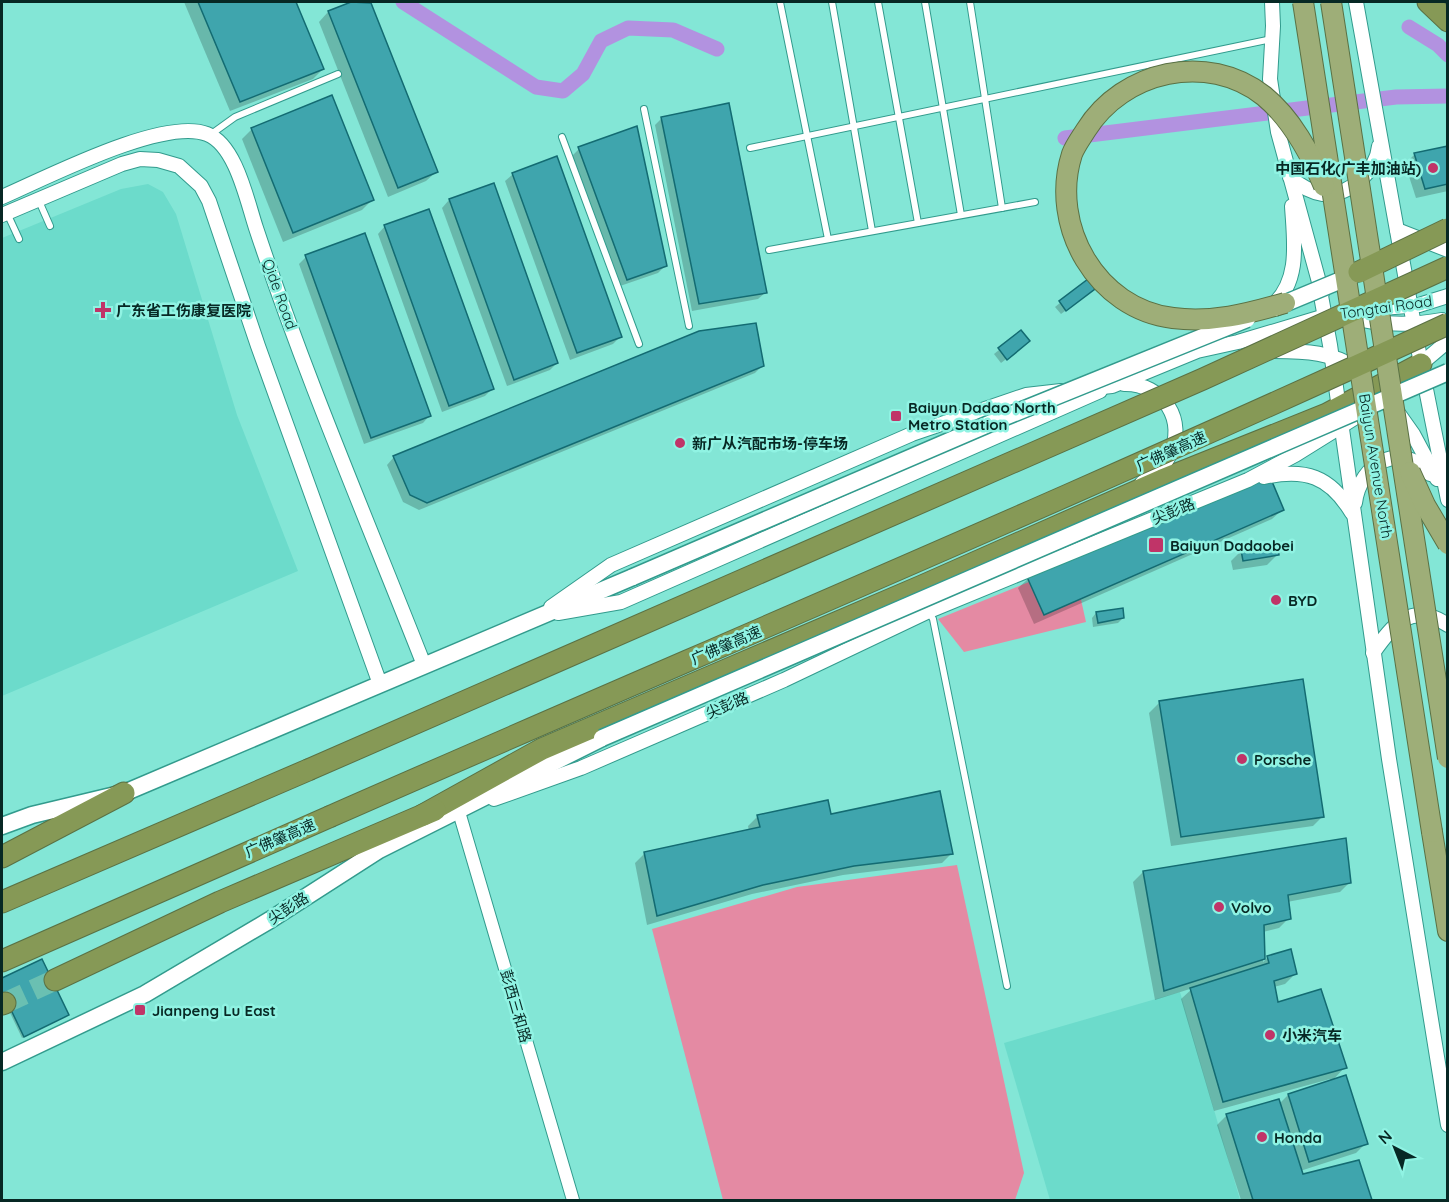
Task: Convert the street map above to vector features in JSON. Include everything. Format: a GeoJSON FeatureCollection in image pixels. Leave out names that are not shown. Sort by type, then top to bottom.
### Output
{"type":"FeatureCollection","features":[{"type":"Feature","properties":{"kind":"highway","name":"Baiyun Avenue North"},"geometry":{"type":"LineString","coordinates":[[1302,2],[1448,931]]}},
{"type":"Feature","properties":{"kind":"highway","name":"Baiyun Avenue North"},"geometry":{"type":"LineString","coordinates":[[1331,2],[1448,758]]}},
{"type":"Feature","properties":{"kind":"highway"},"geometry":{"type":"LineString","coordinates":[[1428,2],[1448,21]]}},
{"type":"Feature","properties":{"kind":"highway"},"geometry":{"type":"LineString","coordinates":[[1285,303],[1228,318],[1187,319],[1171,318],[1143,310],[1114,293],[1099,278],[1084,257],[1071,229],[1067,190],[1072,154],[1077,144],[1100,112],[1117,97],[1139,83],[1179,71],[1219,74],[1247,85],[1264,96],[1286,118],[1307,150],[1336,213]]}},
{"type":"Feature","properties":{"kind":"highway"},"geometry":{"type":"LineString","coordinates":[[1359,272],[1448,228]]}},
{"type":"Feature","properties":{"kind":"highway"},"geometry":{"type":"LineString","coordinates":[[2,902],[1224,369],[1448,267]]}},
{"type":"Feature","properties":{"kind":"highway","name":"广佛肇高速"},"geometry":{"type":"LineString","coordinates":[[2,961],[1036,510],[1242,419],[1448,324]]}},
{"type":"Feature","properties":{"kind":"highway"},"geometry":{"type":"LineString","coordinates":[[423,815],[542,749],[922,586],[1127,495],[1327,414],[1421,364]]}},
{"type":"Feature","properties":{"kind":"highway"},"geometry":{"type":"LineString","coordinates":[[1398,441],[1416,487],[1448,544]]}},
{"type":"Feature","properties":{"kind":"highway"},"geometry":{"type":"LineString","coordinates":[[55,980],[220,902],[602,738]]}},
{"type":"Feature","properties":{"kind":"highway"},"geometry":{"type":"LineString","coordinates":[[2,857],[124,793]]}},
{"type":"Feature","properties":{"kind":"main road"},"geometry":{"type":"LineString","coordinates":[[2,826],[32,815],[124,793],[1005,417],[1448,236]]}},
{"type":"Feature","properties":{"kind":"main road"},"geometry":{"type":"LineString","coordinates":[[459,812],[602,738],[1446,373]]}},
{"type":"Feature","properties":{"kind":"main road","name":"尖彭路"},"geometry":{"type":"LineString","coordinates":[[2,1062],[146,994],[270,920],[358,862],[459,812]]}},
{"type":"Feature","properties":{"kind":"street"},"geometry":{"type":"LineString","coordinates":[[1272,2],[1270,79],[1278,132],[1323,297],[1341,314],[1366,322],[1414,324],[1448,320]]}},
{"type":"Feature","properties":{"kind":"street"},"geometry":{"type":"LineString","coordinates":[[1356,2],[1410,306],[1448,501]]}},
{"type":"Feature","properties":{"kind":"street"},"geometry":{"type":"LineString","coordinates":[[2,197],[114,149],[144,139],[192,131],[210,135]]}},
{"type":"Feature","properties":{"kind":"street","name":"Qide Road"},"geometry":{"type":"LineString","coordinates":[[210,135],[217,138],[232,160],[279,294],[424,665]]}},
{"type":"Feature","properties":{"kind":"street"},"geometry":{"type":"LineString","coordinates":[[1290,177],[1301,186],[1324,194],[1345,189],[1363,177],[1376,162],[1379,135]]}},
{"type":"Feature","properties":{"kind":"street"},"geometry":{"type":"LineString","coordinates":[[4,214],[122,164],[140,159],[158,160],[178,166],[201,186],[215,215],[258,346],[380,684]]}},
{"type":"Feature","properties":{"kind":"street"},"geometry":{"type":"LineString","coordinates":[[536,617],[621,602],[1112,386],[1197,351],[1255,318],[1274,305],[1284,294],[1290,280],[1294,251],[1290,177]]}},
{"type":"Feature","properties":{"kind":"street"},"geometry":{"type":"LineString","coordinates":[[1397,230],[1448,250]]}},
{"type":"Feature","properties":{"kind":"street"},"geometry":{"type":"LineString","coordinates":[[1319,285],[1373,653],[1448,1125]]}},
{"type":"Feature","properties":{"kind":"street","name":"Tongtai Road"},"geometry":{"type":"LineString","coordinates":[[1325,316],[1410,306],[1448,296]]}},
{"type":"Feature","properties":{"kind":"street"},"geometry":{"type":"LineString","coordinates":[[1197,351],[1238,342],[1325,316]]}},
{"type":"Feature","properties":{"kind":"street","name":"尖彭路"},"geometry":{"type":"LineString","coordinates":[[459,812],[581,768],[784,680],[929,611],[1248,480],[1295,455],[1379,402],[1448,341]]}},
{"type":"Feature","properties":{"kind":"street"},"geometry":{"type":"LineString","coordinates":[[1197,351],[1305,351],[1343,360],[1371,381],[1393,406],[1413,434],[1448,501]]}},
{"type":"Feature","properties":{"kind":"street"},"geometry":{"type":"LineString","coordinates":[[536,617],[611,565],[912,434],[1026,395],[1136,384],[1155,392],[1166,402],[1176,432],[1169,457],[1153,475],[1127,495]]}},
{"type":"Feature","properties":{"kind":"street"},"geometry":{"type":"LineString","coordinates":[[1354,517],[1357,492],[1362,480],[1375,466],[1392,458],[1400,457],[1416,462],[1433,477],[1448,501]]}},
{"type":"Feature","properties":{"kind":"street"},"geometry":{"type":"LineString","coordinates":[[1248,480],[1283,474],[1311,475],[1335,490],[1354,517]]}},
{"type":"Feature","properties":{"kind":"street"},"geometry":{"type":"LineString","coordinates":[[1373,653],[1387,632],[1408,617],[1421,614],[1448,625]]}},
{"type":"Feature","properties":{"kind":"street","name":"彭西三和路"},"geometry":{"type":"LineString","coordinates":[[459,812],[573,1200]]}},
{"type":"Feature","properties":{"kind":"lane"},"geometry":{"type":"LineString","coordinates":[[780,2],[828,239]]}},
{"type":"Feature","properties":{"kind":"lane"},"geometry":{"type":"LineString","coordinates":[[831,2],[872,231]]}},
{"type":"Feature","properties":{"kind":"lane"},"geometry":{"type":"LineString","coordinates":[[878,2],[918,223]]}},
{"type":"Feature","properties":{"kind":"lane"},"geometry":{"type":"LineString","coordinates":[[925,2],[961,215]]}},
{"type":"Feature","properties":{"kind":"lane"},"geometry":{"type":"LineString","coordinates":[[970,2],[1002,207]]}},
{"type":"Feature","properties":{"kind":"lane"},"geometry":{"type":"LineString","coordinates":[[750,148],[1272,39]]}},
{"type":"Feature","properties":{"kind":"lane"},"geometry":{"type":"LineString","coordinates":[[210,135],[235,117],[338,74]]}},
{"type":"Feature","properties":{"kind":"lane"},"geometry":{"type":"LineString","coordinates":[[644,109],[689,326]]}},
{"type":"Feature","properties":{"kind":"lane"},"geometry":{"type":"LineString","coordinates":[[562,137],[639,344]]}},
{"type":"Feature","properties":{"kind":"lane"},"geometry":{"type":"LineString","coordinates":[[38,200],[50,226]]}},
{"type":"Feature","properties":{"kind":"lane"},"geometry":{"type":"LineString","coordinates":[[769,250],[1035,201]]}},
{"type":"Feature","properties":{"kind":"lane"},"geometry":{"type":"LineString","coordinates":[[4,214],[19,239]]}},
{"type":"Feature","properties":{"kind":"lane"},"geometry":{"type":"LineString","coordinates":[[929,611],[933,619],[1007,986]]}},
{"type":"Feature","properties":{"kind":"shaded area"},"geometry":{"type":"Polygon","coordinates":[[[148,184],[163,192],[176,214],[237,415],[298,571],[2,696],[2,238],[121,189],[148,184]]]}},
{"type":"Feature","properties":{"kind":"shaded area"},"geometry":{"type":"Polygon","coordinates":[[[1073,564],[1086,622],[964,652],[938,619],[1073,564]]]}},
{"type":"Feature","properties":{"kind":"shaded area"},"geometry":{"type":"Polygon","coordinates":[[[957,865],[1024,1173],[1015,1200],[723,1200],[652,929],[797,887],[957,865]]]}},
{"type":"Feature","properties":{"kind":"shaded area"},"geometry":{"type":"Polygon","coordinates":[[[1180,992],[1240,1200],[1050,1200],[1004,1043],[1180,992]]]}},
{"type":"Feature","properties":{"kind":"building"},"geometry":{"type":"Polygon","coordinates":[[[198,2],[296,2],[324,69],[240,102],[198,2]]]}},
{"type":"Feature","properties":{"kind":"building"},"geometry":{"type":"Polygon","coordinates":[[[351,2],[371,3],[438,172],[398,188],[328,11],[351,2]]]}},
{"type":"Feature","properties":{"kind":"building"},"geometry":{"type":"Polygon","coordinates":[[[332,95],[374,200],[293,233],[251,128],[332,95]]]}},
{"type":"Feature","properties":{"kind":"building"},"geometry":{"type":"Polygon","coordinates":[[[729,103],[767,293],[699,304],[661,117],[729,103]]]}},
{"type":"Feature","properties":{"kind":"building"},"geometry":{"type":"Polygon","coordinates":[[[637,126],[667,266],[627,280],[578,147],[637,126]]]}},
{"type":"Feature","properties":{"kind":"building","name":"中国石化(广丰加油站)"},"geometry":{"type":"Polygon","coordinates":[[[1448,146],[1448,184],[1425,189],[1414,153],[1448,146]]]}},
{"type":"Feature","properties":{"kind":"building"},"geometry":{"type":"Polygon","coordinates":[[[557,156],[622,337],[577,353],[512,173],[557,156]]]}},
{"type":"Feature","properties":{"kind":"building"},"geometry":{"type":"Polygon","coordinates":[[[494,183],[558,363],[514,380],[449,199],[494,183]]]}},
{"type":"Feature","properties":{"kind":"building"},"geometry":{"type":"Polygon","coordinates":[[[429,209],[494,389],[449,406],[384,225],[429,209]]]}},
{"type":"Feature","properties":{"kind":"building"},"geometry":{"type":"Polygon","coordinates":[[[365,233],[431,416],[371,438],[305,255],[365,233]]]}},
{"type":"Feature","properties":{"kind":"building"},"geometry":{"type":"Polygon","coordinates":[[[1088,279],[1095,289],[1066,311],[1059,301],[1088,279]]]}},
{"type":"Feature","properties":{"kind":"building"},"geometry":{"type":"Polygon","coordinates":[[[756,323],[764,366],[427,503],[410,495],[393,456],[699,331],[756,323]]]}},
{"type":"Feature","properties":{"kind":"building"},"geometry":{"type":"Polygon","coordinates":[[[1021,330],[1030,341],[1007,360],[998,348],[1021,330]]]}},
{"type":"Feature","properties":{"kind":"building","name":"Baiyun Dadaobei"},"geometry":{"type":"Polygon","coordinates":[[[1268,472],[1284,510],[1044,615],[1027,577],[1268,472]]]}},
{"type":"Feature","properties":{"kind":"building"},"geometry":{"type":"Polygon","coordinates":[[[1277,544],[1279,555],[1243,561],[1241,550],[1277,544]]]}},
{"type":"Feature","properties":{"kind":"building"},"geometry":{"type":"Polygon","coordinates":[[[1123,608],[1124,618],[1098,623],[1096,612],[1123,608]]]}},
{"type":"Feature","properties":{"kind":"building","name":"Porsche"},"geometry":{"type":"Polygon","coordinates":[[[1303,679],[1324,817],[1181,837],[1159,701],[1303,679]]]}},
{"type":"Feature","properties":{"kind":"building"},"geometry":{"type":"Polygon","coordinates":[[[940,791],[953,854],[854,866],[763,885],[657,916],[644,852],[760,827],[757,815],[828,800],[831,814],[940,791]]]}},
{"type":"Feature","properties":{"kind":"building","name":"Volvo"},"geometry":{"type":"Polygon","coordinates":[[[1346,838],[1351,883],[1288,895],[1291,919],[1264,925],[1265,959],[1164,991],[1143,871],[1346,838]]]}},
{"type":"Feature","properties":{"kind":"building","name":"小米汽车"},"geometry":{"type":"Polygon","coordinates":[[[1291,949],[1297,974],[1274,981],[1278,1002],[1321,989],[1347,1068],[1223,1102],[1190,988],[1269,963],[1267,956],[1291,949]]]}},
{"type":"Feature","properties":{"kind":"building"},"geometry":{"type":"Polygon","coordinates":[[[42,959],[69,1015],[24,1037],[2,991],[2,978],[42,959]]]}},
{"type":"Feature","properties":{"kind":"building"},"geometry":{"type":"Polygon","coordinates":[[[1346,1075],[1368,1144],[1309,1162],[1288,1094],[1346,1075]]]}},
{"type":"Feature","properties":{"kind":"building","name":"Honda"},"geometry":{"type":"Polygon","coordinates":[[[1279,1099],[1303,1174],[1359,1160],[1372,1200],[1253,1200],[1226,1114],[1279,1099]]]}},
{"type":"Feature","properties":{"kind":"waterway"},"geometry":{"type":"LineString","coordinates":[[403,2],[536,87],[563,91],[583,74],[601,41],[628,28],[673,30],[717,49]]}},
{"type":"Feature","properties":{"kind":"waterway"},"geometry":{"type":"LineString","coordinates":[[1409,27],[1438,45],[1448,55]]}},
{"type":"Feature","properties":{"kind":"waterway"},"geometry":{"type":"LineString","coordinates":[[1065,138],[1396,97],[1448,96]]}},
{"type":"Feature","properties":{"kind":"tunnel"},"geometry":{"type":"LineString","coordinates":[[5,1003],[55,980]]}},
{"type":"Feature","properties":{"kind":"place","name":"中国石化(广丰加油站)"},"geometry":{"type":"Point","coordinates":[1433,168]}},
{"type":"Feature","properties":{"kind":"place","name":"广东省工伤康复医院"},"geometry":{"type":"Point","coordinates":[103,310]}},
{"type":"Feature","properties":{"kind":"place","name":"Baiyun Dadao North Metro Station"},"geometry":{"type":"Point","coordinates":[896,416]}},
{"type":"Feature","properties":{"kind":"place","name":"新广从汽配市场-停车场"},"geometry":{"type":"Point","coordinates":[680,443]}},
{"type":"Feature","properties":{"kind":"place","name":"Baiyun Dadaobei"},"geometry":{"type":"Point","coordinates":[1156,545]}},
{"type":"Feature","properties":{"kind":"place","name":"BYD"},"geometry":{"type":"Point","coordinates":[1276,600]}},
{"type":"Feature","properties":{"kind":"place","name":"Porsche"},"geometry":{"type":"Point","coordinates":[1242,759]}},
{"type":"Feature","properties":{"kind":"place","name":"Volvo"},"geometry":{"type":"Point","coordinates":[1219,907]}},
{"type":"Feature","properties":{"kind":"place","name":"Jianpeng Lu East"},"geometry":{"type":"Point","coordinates":[140,1010]}},
{"type":"Feature","properties":{"kind":"place","name":"小米汽车"},"geometry":{"type":"Point","coordinates":[1270,1035]}},
{"type":"Feature","properties":{"kind":"place","name":"Honda"},"geometry":{"type":"Point","coordinates":[1262,1137]}}]}
